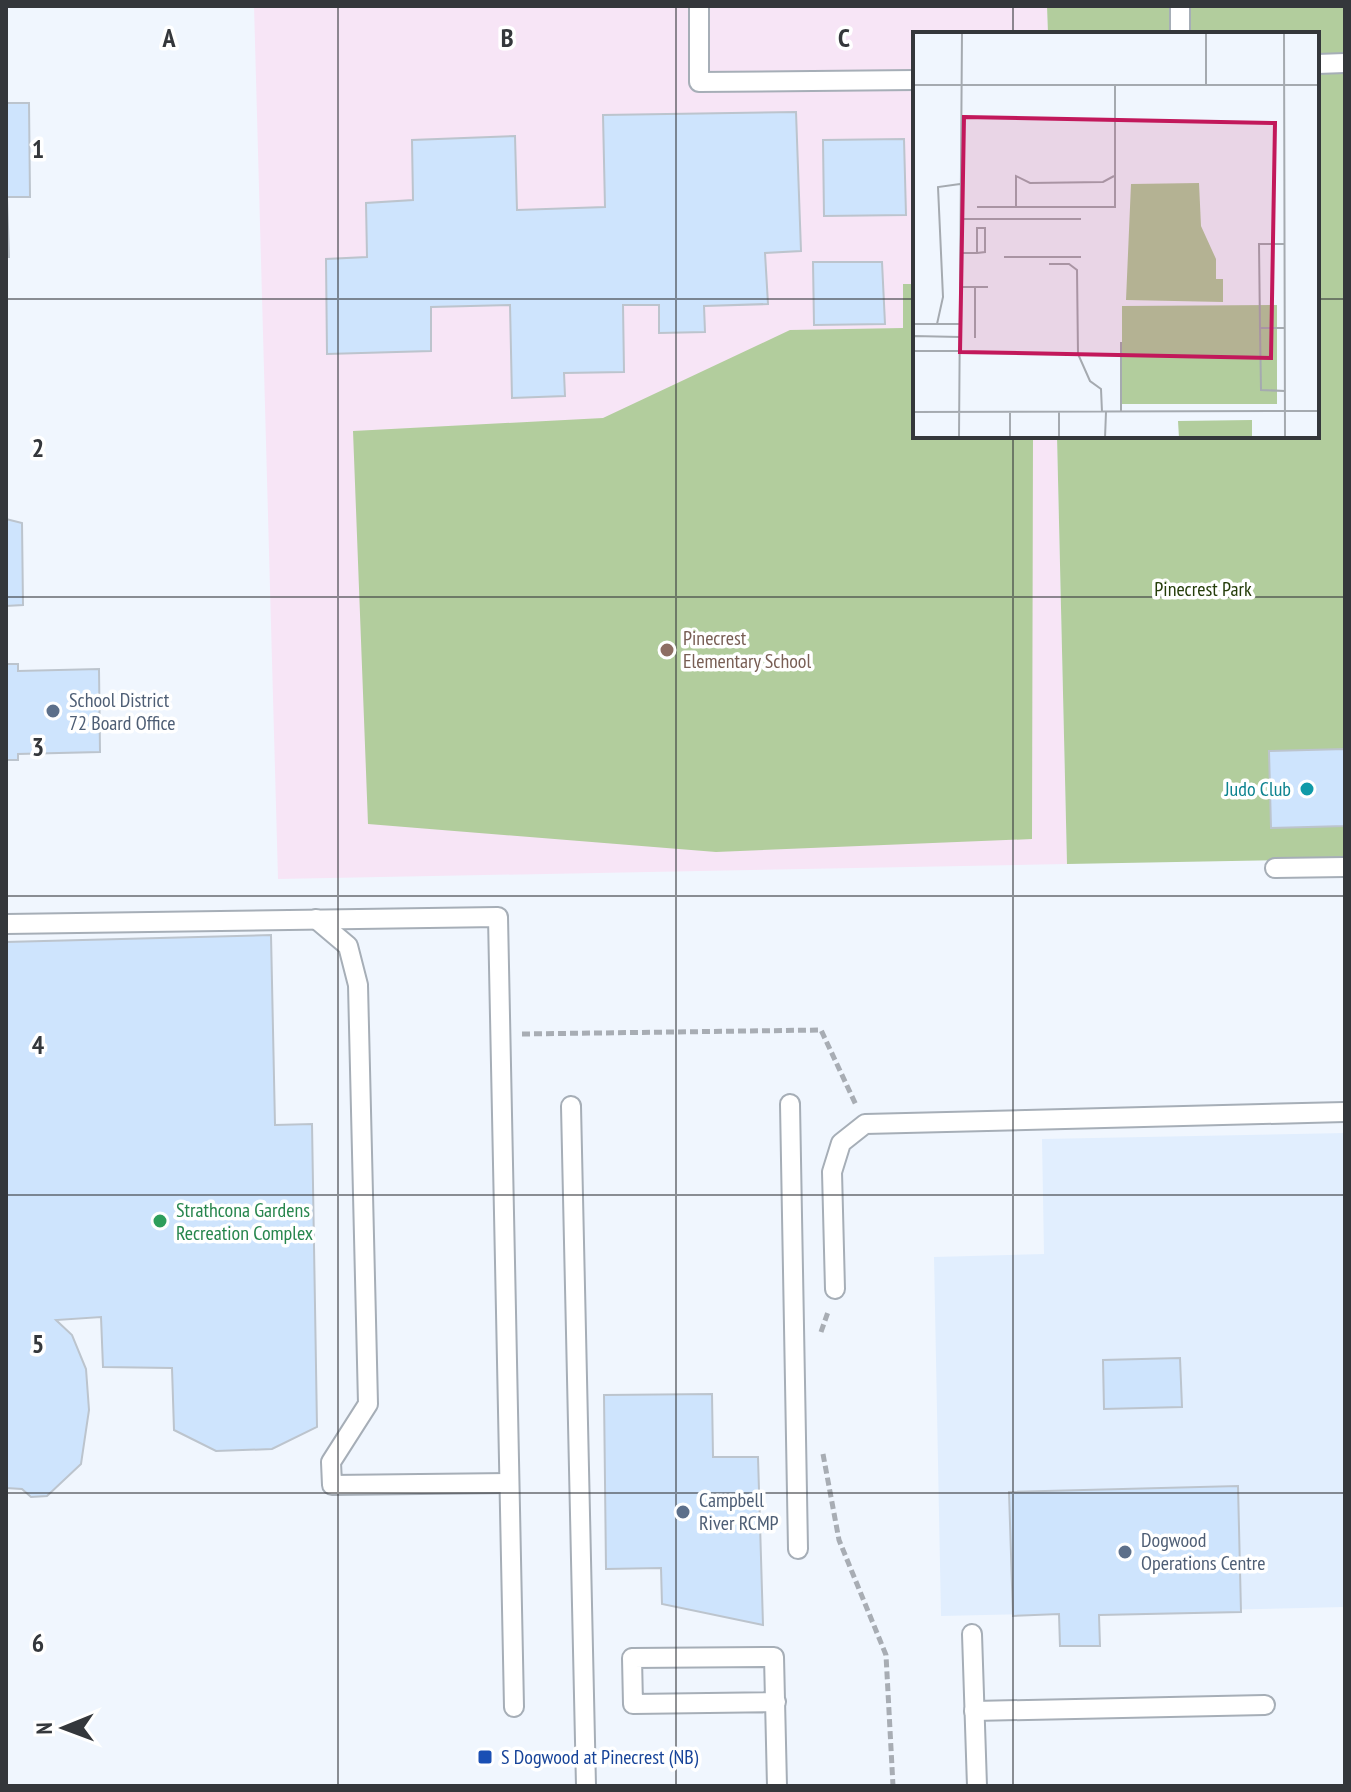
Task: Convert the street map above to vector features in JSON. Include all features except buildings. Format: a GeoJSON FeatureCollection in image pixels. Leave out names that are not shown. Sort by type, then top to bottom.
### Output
{"type":"FeatureCollection","features":[{"type":"Feature","properties":{"kind":"lane"},"geometry":{"type":"LineString","coordinates":[[699,6],[699,82],[913,80]]}},
{"type":"Feature","properties":{"kind":"lane"},"geometry":{"type":"LineString","coordinates":[[1180,6],[1180,32]]}},
{"type":"Feature","properties":{"kind":"lane"},"geometry":{"type":"LineString","coordinates":[[1319,64],[1345,63]]}},
{"type":"Feature","properties":{"kind":"lane"},"geometry":{"type":"LineString","coordinates":[[1275,868],[1345,867]]}},
{"type":"Feature","properties":{"kind":"lane"},"geometry":{"type":"LineString","coordinates":[[6,924],[498,917],[514,1707]]}},
{"type":"Feature","properties":{"kind":"lane"},"geometry":{"type":"LineString","coordinates":[[316,919],[348,946],[359,998],[368,1404],[331,1462],[332,1485],[509,1483]]}},
{"type":"Feature","properties":{"kind":"lane"},"geometry":{"type":"LineString","coordinates":[[790,1104],[798,1549]]}},
{"type":"Feature","properties":{"kind":"lane"},"geometry":{"type":"LineString","coordinates":[[571,1106],[586,1786]]}},
{"type":"Feature","properties":{"kind":"lane"},"geometry":{"type":"LineString","coordinates":[[835,1289],[832,1172],[841,1143],[865,1124],[1345,1112]]}},
{"type":"Feature","properties":{"kind":"lane"},"geometry":{"type":"LineString","coordinates":[[972,1634],[977,1786]]}},
{"type":"Feature","properties":{"kind":"lane"},"geometry":{"type":"LineString","coordinates":[[776,1702],[633,1704],[632,1658],[774,1657],[776,1702],[777,1786]]}},
{"type":"Feature","properties":{"kind":"lane"},"geometry":{"type":"LineString","coordinates":[[974,1711],[1265,1705]]}},
{"type":"Feature","properties":{"kind":"path"},"geometry":{"type":"LineString","coordinates":[[500,1034],[821,1030],[865,1124]]}},
{"type":"Feature","properties":{"kind":"path"},"geometry":{"type":"LineString","coordinates":[[818,1341],[835,1289]]}},
{"type":"Feature","properties":{"kind":"path"},"geometry":{"type":"LineString","coordinates":[[823,1439],[839,1540],[886,1655],[893,1786]]}},
{"type":"Feature","properties":{"kind":"shaded area","name":"Pinecrest Elementary School"},"geometry":{"type":"Polygon","coordinates":[[[254,6],[1047,6],[1048,32],[913,32],[913,438],[1057,438],[1067,864],[278,879],[254,6]]]}},
{"type":"Feature","properties":{"kind":"shaded area"},"geometry":{"type":"Polygon","coordinates":[[[1345,1133],[1345,1607],[941,1616],[934,1257],[1044,1254],[1042,1139],[1345,1133]]]}},
{"type":"Feature","properties":{"kind":"green space","name":"Pinecrest Park"},"geometry":{"type":"Polygon","coordinates":[[[1047,6],[1345,6],[1345,859],[1067,864],[1057,438],[1319,438],[1319,32],[1048,32],[1047,6]]]}},
{"type":"Feature","properties":{"kind":"green space"},"geometry":{"type":"Polygon","coordinates":[[[903,284],[913,284],[913,438],[1033,438],[1032,839],[716,852],[368,824],[353,431],[603,418],[790,330],[903,328],[903,284]]]}},
{"type":"Feature","properties":{"kind":"place","name":"Pinecrest Elementary School"},"geometry":{"type":"Point","coordinates":[667,650]}},
{"type":"Feature","properties":{"kind":"place","name":"School District 72 Board Office"},"geometry":{"type":"Point","coordinates":[53,711]}},
{"type":"Feature","properties":{"kind":"place","name":"Judo Club"},"geometry":{"type":"Point","coordinates":[1307,789]}},
{"type":"Feature","properties":{"kind":"place","name":"Strathcona Gardens Recreation Complex"},"geometry":{"type":"Point","coordinates":[160,1221]}},
{"type":"Feature","properties":{"kind":"place","name":"Campbell River RCMP"},"geometry":{"type":"Point","coordinates":[683,1512]}},
{"type":"Feature","properties":{"kind":"place","name":"Dogwood Operations Centre"},"geometry":{"type":"Point","coordinates":[1125,1552]}},
{"type":"Feature","properties":{"kind":"place","name":"S Dogwood at Pinecrest (NB)"},"geometry":{"type":"Point","coordinates":[485,1757]}}]}
